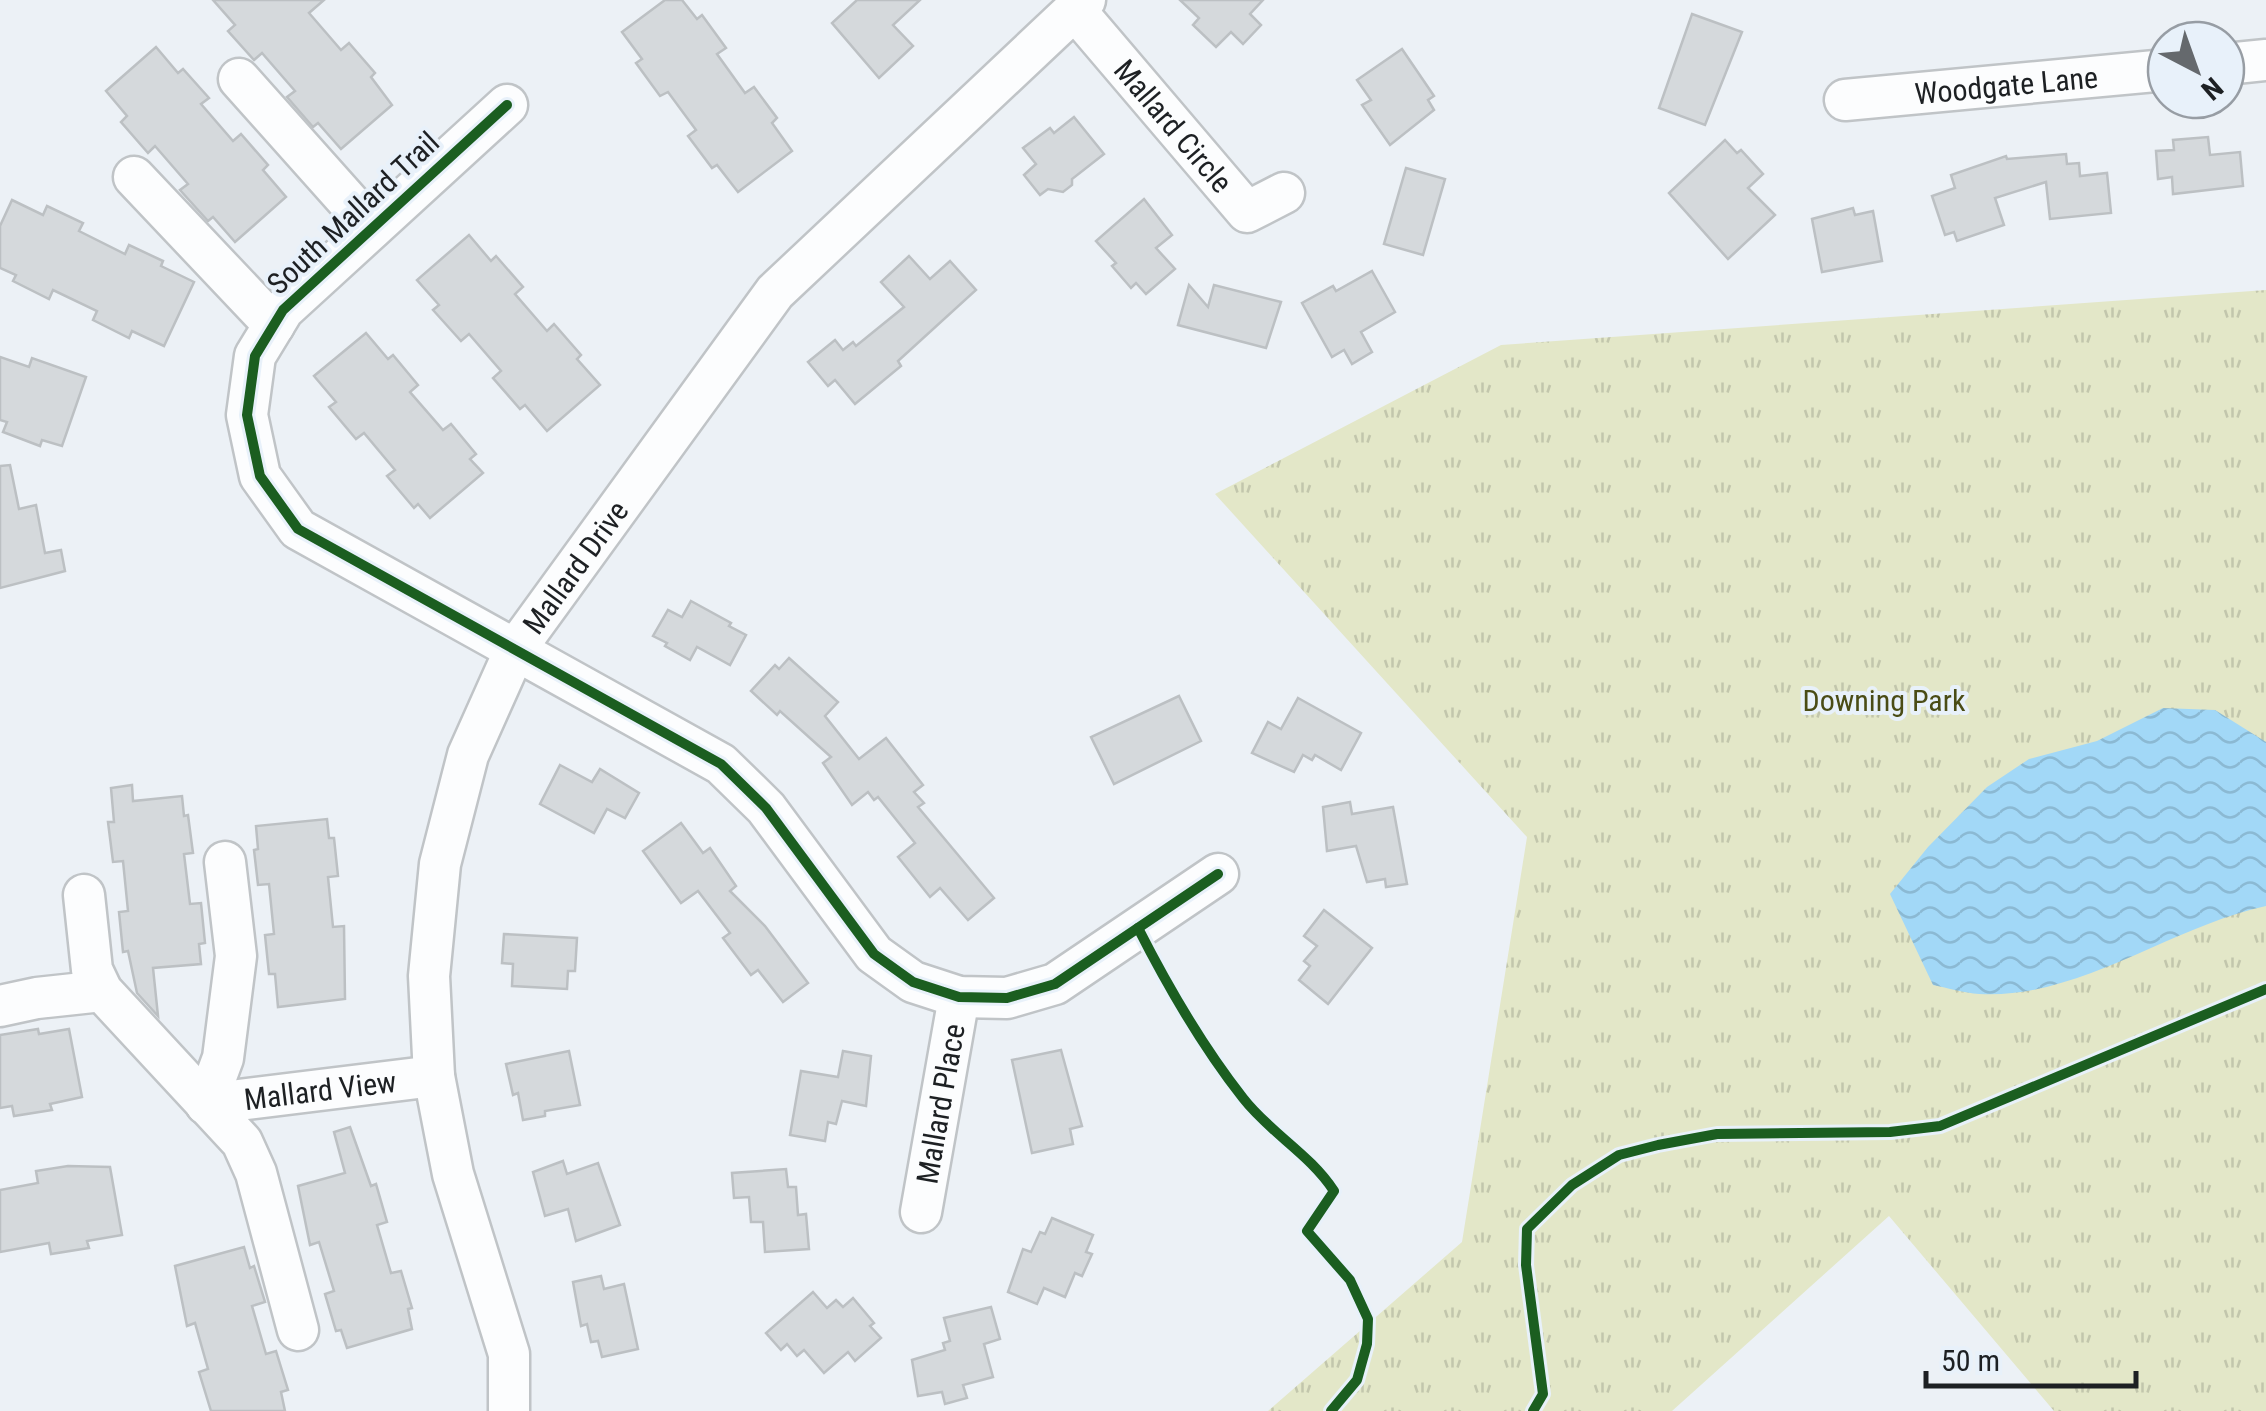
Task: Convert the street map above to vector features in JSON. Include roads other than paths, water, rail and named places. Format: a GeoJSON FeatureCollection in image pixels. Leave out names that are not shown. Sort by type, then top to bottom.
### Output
{"type":"FeatureCollection","features":[{"type":"Feature","properties":{"kind":"street","name":"Mallard Circle"},"geometry":{"type":"LineString","coordinates":[[1080,5],[1247,212],[1284,193]]}},
{"type":"Feature","properties":{"kind":"street","name":"Mallard Drive"},"geometry":{"type":"LineString","coordinates":[[509,1411],[508,1354],[453,1174],[434,1076],[429,976],[440,864],[468,755],[515,650],[775,292],[1080,5]]}},
{"type":"Feature","properties":{"kind":"street","name":"Woodgate Lane"},"geometry":{"type":"LineString","coordinates":[[1846,100],[2146,72]]}},
{"type":"Feature","properties":{"kind":"street"},"geometry":{"type":"LineString","coordinates":[[239,80],[372,228]]}},
{"type":"Feature","properties":{"kind":"street","name":"South Mallard Trail"},"geometry":{"type":"LineString","coordinates":[[507,105],[283,310],[255,356],[247,415],[260,476],[298,529],[721,764],[766,808],[874,954],[913,982],[959,998]]}},
{"type":"Feature","properties":{"kind":"street"},"geometry":{"type":"LineString","coordinates":[[134,178],[274,326]]}},
{"type":"Feature","properties":{"kind":"street"},"geometry":{"type":"LineString","coordinates":[[206,1104],[223,1058],[236,956],[225,862]]}},
{"type":"Feature","properties":{"kind":"street"},"geometry":{"type":"LineString","coordinates":[[959,998],[1007,998],[1055,984],[1218,874]]}},
{"type":"Feature","properties":{"kind":"street"},"geometry":{"type":"LineString","coordinates":[[84,895],[92,970],[102,991],[242,1142],[256,1173],[298,1330]]}},
{"type":"Feature","properties":{"kind":"street"},"geometry":{"type":"LineString","coordinates":[[0,1006],[102,991]]}},
{"type":"Feature","properties":{"kind":"street","name":"Mallard Place"},"geometry":{"type":"LineString","coordinates":[[922,1212],[959,998]]}},
{"type":"Feature","properties":{"kind":"street","name":"Mallard View"},"geometry":{"type":"LineString","coordinates":[[206,1104],[434,1076]]}},
{"type":"Feature","properties":{"kind":"water"},"geometry":{"type":"Polygon","coordinates":[[[2163,708],[2215,710],[2266,742],[2266,906],[2195,929],[2052,986],[2016,993],[1979,994],[1933,985],[1890,894],[1928,847],[1987,787],[2029,759],[2097,741],[2163,708]]]}},
{"type":"Feature","properties":{"kind":"park label","name":"Downing Park"},"geometry":{"type":"Point","coordinates":[1884,700]}}]}
